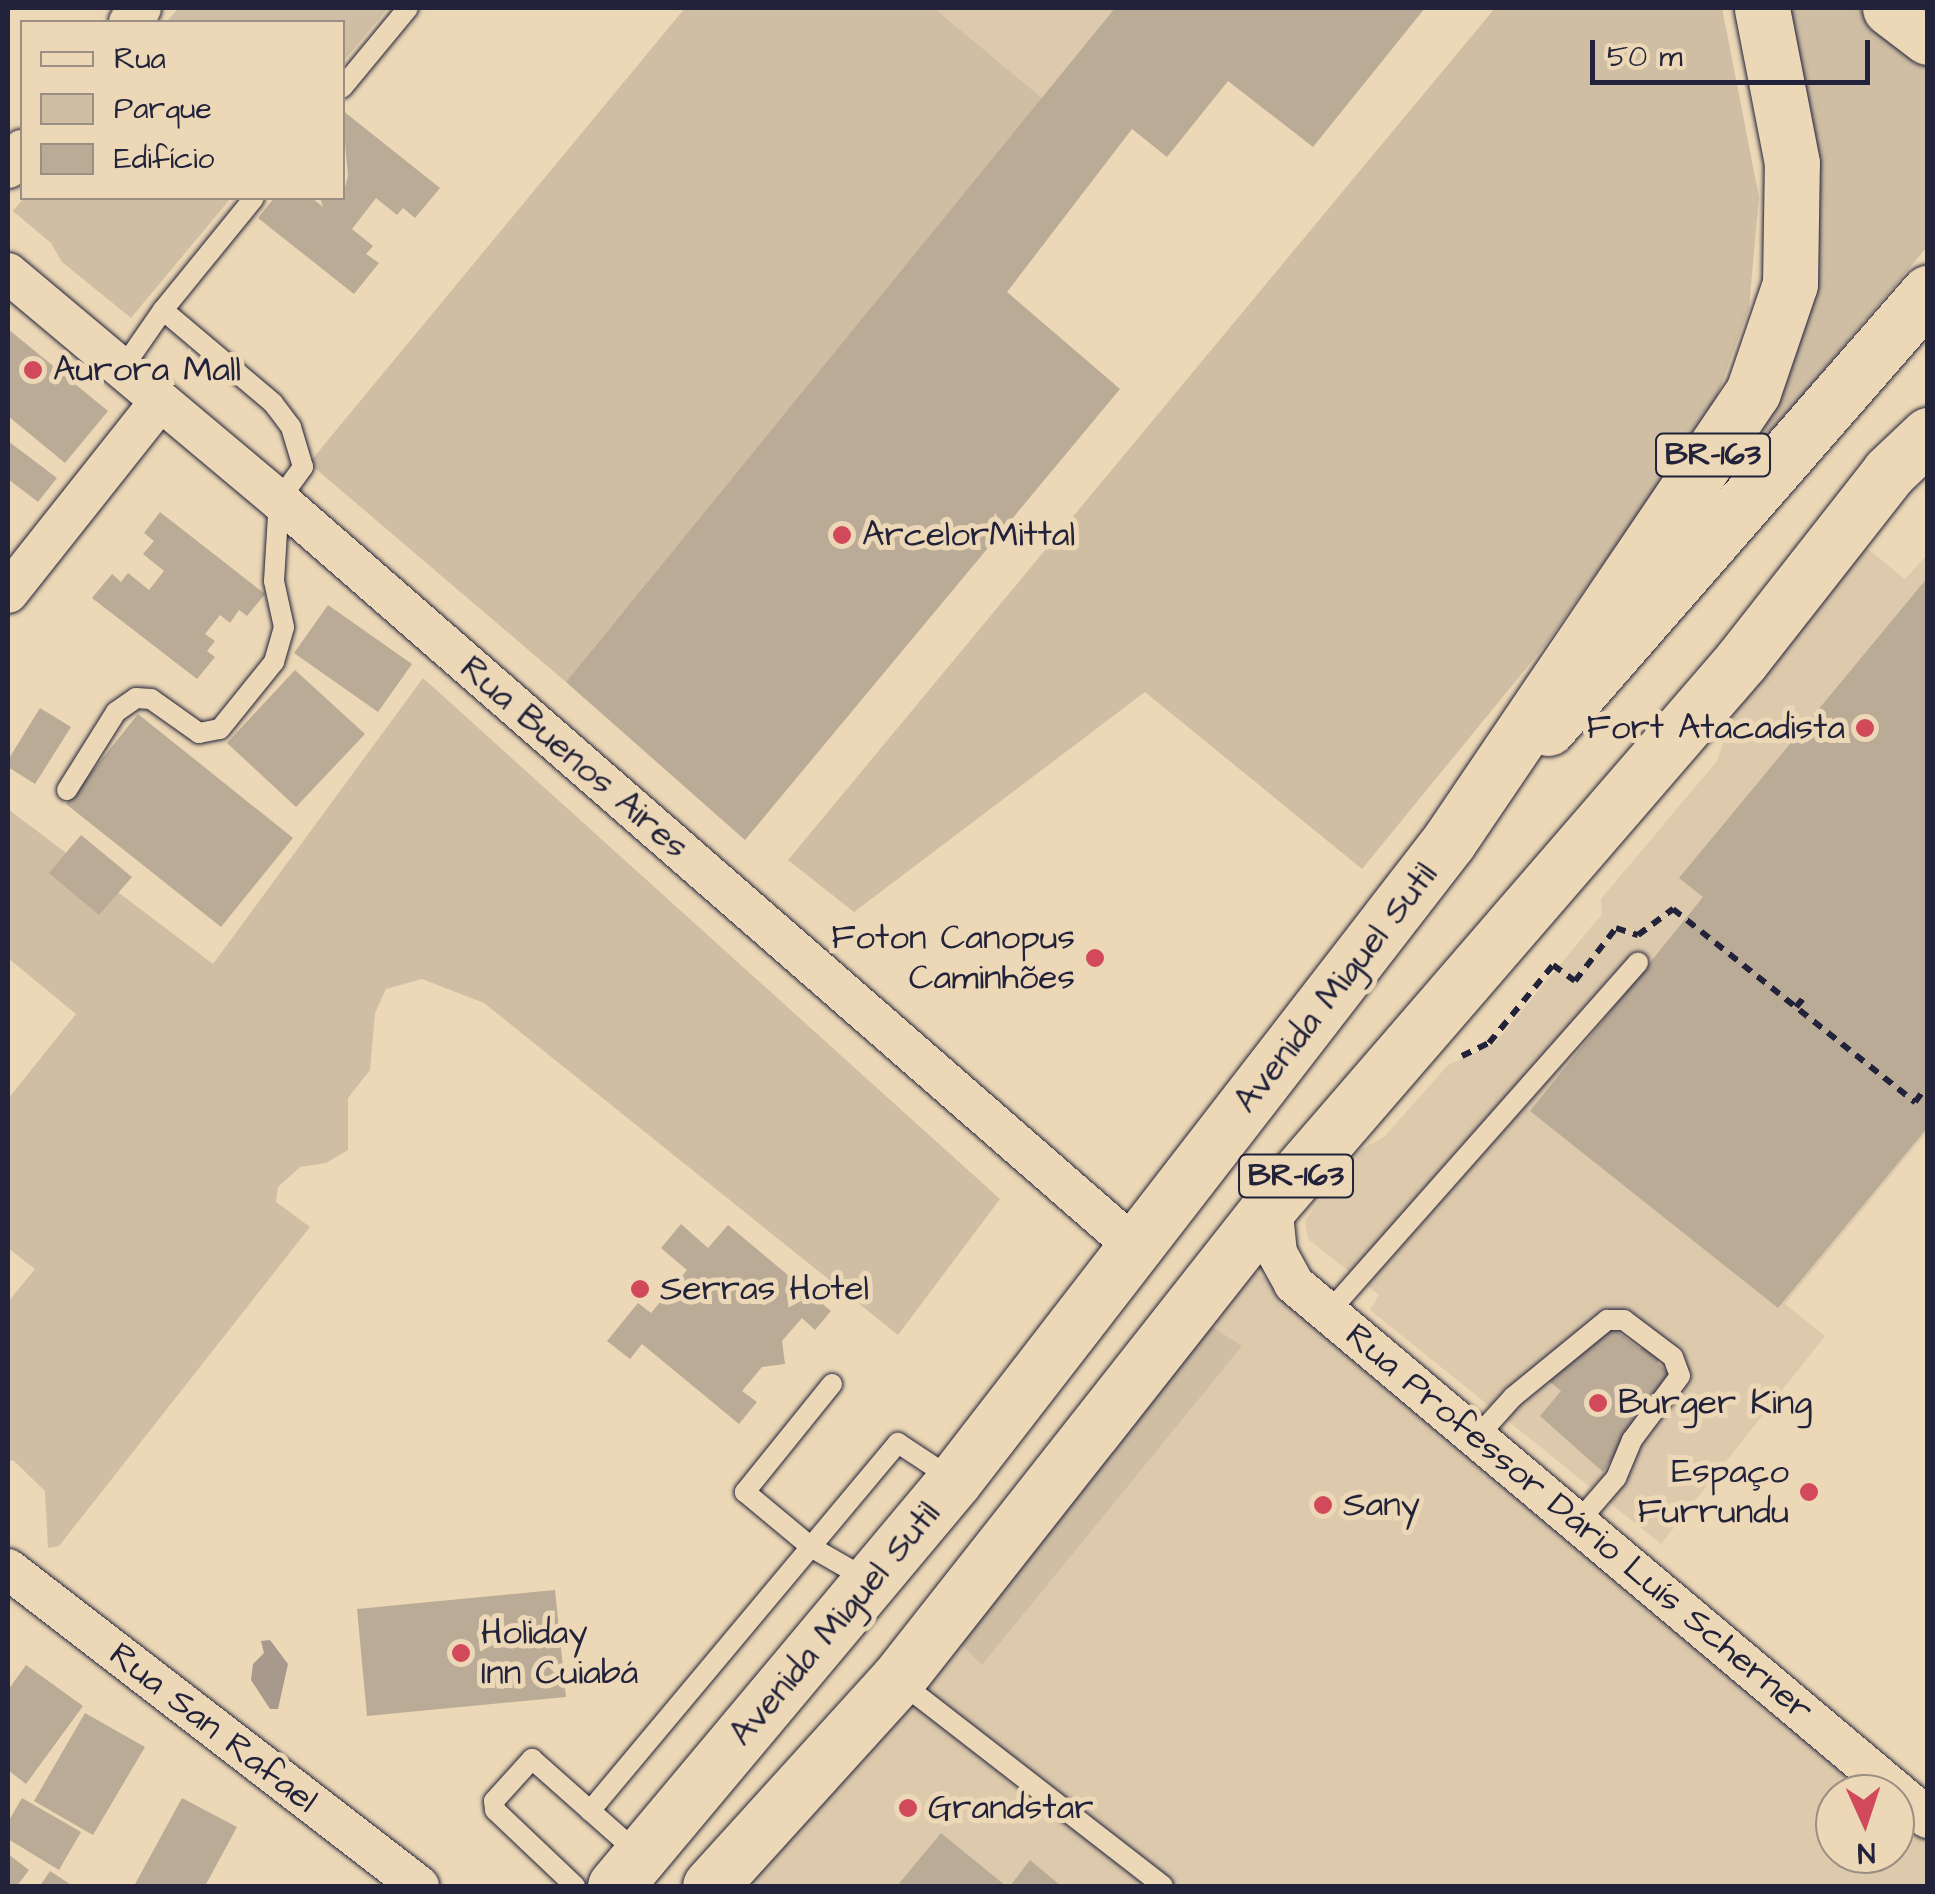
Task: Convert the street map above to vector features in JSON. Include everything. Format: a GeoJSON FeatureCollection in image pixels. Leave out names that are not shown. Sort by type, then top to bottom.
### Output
{"type":"FeatureCollection","features":[{"type":"Feature","properties":{"kind":"main road","name":"BR-163"},"geometry":{"type":"LineString","coordinates":[[1449,841],[1753,392],[1790,284],[1792,163],[1762,8]]}},
{"type":"Feature","properties":{"kind":"main road"},"geometry":{"type":"LineString","coordinates":[[1890,8],[1928,37]]}},
{"type":"Feature","properties":{"kind":"main road","name":"Avenida Miguel Sutil"},"geometry":{"type":"LineString","coordinates":[[628,1871],[954,1481],[1449,841],[1928,293]]}},
{"type":"Feature","properties":{"kind":"main road","name":"BR-163"},"geometry":{"type":"LineString","coordinates":[[710,1886],[897,1680],[1272,1204],[1741,662],[1928,424]]}},
{"type":"Feature","properties":{"kind":"main road"},"geometry":{"type":"LineString","coordinates":[[1889,472],[1928,435]]}},
{"type":"Feature","properties":{"kind":"street","name":"Rua Buenos Aires"},"geometry":{"type":"LineString","coordinates":[[8,273],[278,500],[1136,1248]]}},
{"type":"Feature","properties":{"kind":"street"},"geometry":{"type":"LineString","coordinates":[[8,593],[160,401]]}},
{"type":"Feature","properties":{"kind":"street","name":"Rua Professor Dário Luís Scherner"},"geometry":{"type":"LineString","coordinates":[[1272,1204],[1281,1263],[1294,1284],[1928,1818]]}},
{"type":"Feature","properties":{"kind":"street","name":"Rua San Rafael"},"geometry":{"type":"LineString","coordinates":[[8,1569],[419,1886]]}},
{"type":"Feature","properties":{"kind":"lane"},"geometry":{"type":"LineString","coordinates":[[345,84],[408,8]]}},
{"type":"Feature","properties":{"kind":"lane"},"geometry":{"type":"LineString","coordinates":[[122,369],[163,310],[252,200]]}},
{"type":"Feature","properties":{"kind":"lane"},"geometry":{"type":"LineString","coordinates":[[68,790],[116,712],[136,698],[150,699],[199,733],[220,729],[274,662],[284,627],[274,581],[278,500],[303,468],[291,427],[273,402],[163,310]]}},
{"type":"Feature","properties":{"kind":"lane"},"geometry":{"type":"LineString","coordinates":[[1328,1313],[1638,962]]}},
{"type":"Feature","properties":{"kind":"lane"},"geometry":{"type":"LineString","coordinates":[[1477,1437],[1513,1397],[1608,1320],[1624,1320],[1672,1357],[1680,1376],[1632,1440],[1616,1478],[1578,1522]]}},
{"type":"Feature","properties":{"kind":"lane"},"geometry":{"type":"LineString","coordinates":[[832,1384],[745,1492],[810,1547],[870,1581]]}},
{"type":"Feature","properties":{"kind":"lane"},"geometry":{"type":"LineString","coordinates":[[590,1811],[898,1443],[954,1481]]}},
{"type":"Feature","properties":{"kind":"lane"},"geometry":{"type":"LineString","coordinates":[[897,1680],[1163,1886]]}},
{"type":"Feature","properties":{"kind":"lane"},"geometry":{"type":"LineString","coordinates":[[575,1886],[498,1816],[494,1801],[532,1759],[590,1811],[628,1871]]}},
{"type":"Feature","properties":{"kind":"path"},"geometry":{"type":"LineString","coordinates":[[1574,980],[1616,928],[1638,935],[1666,910],[1681,910],[1916,1102],[1924,1090]]}},
{"type":"Feature","properties":{"kind":"path"},"geometry":{"type":"LineString","coordinates":[[1796,1007],[1806,995]]}},
{"type":"Feature","properties":{"kind":"shaded area"},"geometry":{"type":"Polygon","coordinates":[[[934,8],[1115,8],[1042,98],[934,8]]]}},
{"type":"Feature","properties":{"kind":"shaded area"},"geometry":{"type":"Polygon","coordinates":[[[1862,544],[1905,579],[1927,555],[1927,1132],[1785,1304],[1825,1336],[1661,1544],[1370,1310],[1379,1295],[1308,1239],[1305,1221],[1351,1155],[1384,1137],[1448,1065],[1494,1044],[1602,914],[1601,899],[1717,761],[1743,686],[1862,544]]]}},
{"type":"Feature","properties":{"kind":"shaded area","name":"Sany"},"geometry":{"type":"Polygon","coordinates":[[[1237,1256],[1868,1774],[1815,1774],[1815,1874],[1915,1874],[1915,1814],[1927,1824],[1927,1886],[720,1886],[1237,1256]]]}},
{"type":"Feature","properties":{"kind":"shaded area"},"geometry":{"type":"Polygon","coordinates":[[[270,1640],[288,1664],[278,1709],[270,1709],[251,1680],[253,1664],[264,1653],[261,1641],[270,1640]]]}},
{"type":"Feature","properties":{"kind":"green space"},"geometry":{"type":"Polygon","coordinates":[[[179,8],[388,8],[345,60],[345,20],[168,20],[179,8]]]}},
{"type":"Feature","properties":{"kind":"green space"},"geometry":{"type":"Polygon","coordinates":[[[685,8],[934,8],[1042,98],[566,682],[309,463],[685,8]]]}},
{"type":"Feature","properties":{"kind":"green space"},"geometry":{"type":"Polygon","coordinates":[[[1495,8],[1722,8],[1759,197],[1749,308],[1712,410],[1546,644],[1362,869],[1145,692],[854,912],[788,860],[1495,8]]]}},
{"type":"Feature","properties":{"kind":"green space"},"geometry":{"type":"Polygon","coordinates":[[[1765,8],[1869,8],[1927,46],[1927,247],[1653,574],[1772,348],[1765,8]]]}},
{"type":"Feature","properties":{"kind":"green space"},"geometry":{"type":"Polygon","coordinates":[[[22,200],[229,200],[131,318],[62,262],[51,243],[13,211],[22,200]]]}},
{"type":"Feature","properties":{"kind":"green space"},"geometry":{"type":"Polygon","coordinates":[[[423,678],[1000,1199],[898,1335],[484,1003],[422,979],[386,989],[375,1013],[370,1070],[348,1098],[348,1150],[326,1163],[300,1167],[278,1187],[276,1202],[310,1227],[59,1546],[48,1548],[45,1491],[13,1460],[8,1462],[8,1302],[35,1269],[8,1248],[8,1099],[76,1014],[8,958],[8,809],[213,964],[423,678]]]}},
{"type":"Feature","properties":{"kind":"green space"},"geometry":{"type":"Polygon","coordinates":[[[1206,1323],[1242,1346],[982,1665],[962,1645],[961,1636],[1206,1323]]]}},
{"type":"Feature","properties":{"kind":"building","name":"ArcelorMittal"},"geometry":{"type":"Polygon","coordinates":[[[1115,8],[1425,8],[1313,147],[1228,81],[1167,157],[1132,129],[1007,292],[1120,389],[745,840],[566,682],[1115,8]]]}},
{"type":"Feature","properties":{"kind":"building"},"geometry":{"type":"Polygon","coordinates":[[[345,112],[440,188],[415,218],[403,208],[397,215],[376,198],[352,229],[373,246],[366,254],[379,263],[354,294],[258,218],[272,200],[314,200],[323,207],[321,200],[345,200],[348,176],[345,112]]]}},
{"type":"Feature","properties":{"kind":"building","name":"Aurora Mall"},"geometry":{"type":"Polygon","coordinates":[[[8,329],[108,411],[65,463],[8,416],[8,329]]]}},
{"type":"Feature","properties":{"kind":"building"},"geometry":{"type":"Polygon","coordinates":[[[8,441],[57,478],[38,502],[8,479],[8,441]]]}},
{"type":"Feature","properties":{"kind":"building"},"geometry":{"type":"Polygon","coordinates":[[[160,512],[265,594],[247,616],[239,610],[230,623],[220,615],[205,634],[215,641],[207,651],[215,657],[197,679],[92,598],[112,574],[121,582],[128,573],[149,590],[164,571],[143,554],[154,541],[144,533],[160,512]]]}},
{"type":"Feature","properties":{"kind":"building"},"geometry":{"type":"Polygon","coordinates":[[[1928,577],[1928,1127],[1778,1308],[1530,1111],[1703,897],[1679,878],[1928,577]]]}},
{"type":"Feature","properties":{"kind":"building"},"geometry":{"type":"Polygon","coordinates":[[[328,605],[412,664],[378,712],[294,653],[328,605]]]}},
{"type":"Feature","properties":{"kind":"building"},"geometry":{"type":"Polygon","coordinates":[[[295,670],[365,734],[296,807],[227,743],[295,670]]]}},
{"type":"Feature","properties":{"kind":"building"},"geometry":{"type":"Polygon","coordinates":[[[40,708],[71,727],[35,784],[8,767],[8,760],[40,708]]]}},
{"type":"Feature","properties":{"kind":"building"},"geometry":{"type":"Polygon","coordinates":[[[138,714],[293,838],[221,927],[66,804],[138,714]]]}},
{"type":"Feature","properties":{"kind":"building"},"geometry":{"type":"Polygon","coordinates":[[[81,835],[132,877],[99,915],[49,873],[81,835]]]}},
{"type":"Feature","properties":{"kind":"building"},"geometry":{"type":"Polygon","coordinates":[[[681,1224],[708,1248],[728,1225],[831,1311],[815,1330],[802,1318],[782,1341],[785,1364],[762,1367],[742,1391],[757,1402],[739,1424],[642,1344],[630,1359],[607,1341],[638,1303],[651,1313],[687,1270],[661,1248],[681,1224]]]}},
{"type":"Feature","properties":{"kind":"building","name":"Burger King"},"geometry":{"type":"Polygon","coordinates":[[[1609,1325],[1640,1349],[1645,1343],[1662,1356],[1657,1363],[1669,1373],[1603,1472],[1540,1416],[1561,1391],[1549,1381],[1609,1325]]]}},
{"type":"Feature","properties":{"kind":"building","name":"Holiday Inn Cuiabá"},"geometry":{"type":"Polygon","coordinates":[[[555,1590],[566,1697],[367,1716],[357,1609],[555,1590]]]}},
{"type":"Feature","properties":{"kind":"building"},"geometry":{"type":"Polygon","coordinates":[[[26,1665],[83,1706],[26,1784],[8,1770],[8,1690],[26,1665]]]}},
{"type":"Feature","properties":{"kind":"building"},"geometry":{"type":"Polygon","coordinates":[[[85,1713],[145,1747],[93,1835],[34,1801],[85,1713]]]}},
{"type":"Feature","properties":{"kind":"building"},"geometry":{"type":"Polygon","coordinates":[[[22,1798],[81,1832],[59,1870],[8,1839],[8,1822],[22,1798]]]}},
{"type":"Feature","properties":{"kind":"building"},"geometry":{"type":"Polygon","coordinates":[[[182,1798],[237,1827],[205,1886],[134,1886],[182,1798]]]}},
{"type":"Feature","properties":{"kind":"building"},"geometry":{"type":"Polygon","coordinates":[[[941,1833],[1006,1886],[897,1886],[941,1833]]]}},
{"type":"Feature","properties":{"kind":"building"},"geometry":{"type":"Polygon","coordinates":[[[8,1854],[29,1870],[17,1886],[8,1886],[8,1854]]]}},
{"type":"Feature","properties":{"kind":"building"},"geometry":{"type":"Polygon","coordinates":[[[1030,1860],[1061,1886],[1010,1886],[1030,1860]]]}},
{"type":"Feature","properties":{"kind":"building"},"geometry":{"type":"Polygon","coordinates":[[[50,1871],[73,1886],[40,1886],[50,1871]]]}},
{"type":"Feature","properties":{"kind":"place","name":"Aurora Mall"},"geometry":{"type":"Point","coordinates":[33,370]}},
{"type":"Feature","properties":{"kind":"place","name":"ArcelorMittal"},"geometry":{"type":"Point","coordinates":[842,535]}},
{"type":"Feature","properties":{"kind":"place","name":"Fort Atacadista"},"geometry":{"type":"Point","coordinates":[1865,728]}},
{"type":"Feature","properties":{"kind":"place","name":"Foton Canopus Caminhões"},"geometry":{"type":"Point","coordinates":[1095,958]}},
{"type":"Feature","properties":{"kind":"place","name":"Serras Hotel"},"geometry":{"type":"Point","coordinates":[640,1289]}},
{"type":"Feature","properties":{"kind":"place","name":"Burger King"},"geometry":{"type":"Point","coordinates":[1598,1403]}},
{"type":"Feature","properties":{"kind":"place","name":"Espaço Furrundu"},"geometry":{"type":"Point","coordinates":[1809,1492]}},
{"type":"Feature","properties":{"kind":"place","name":"Sany"},"geometry":{"type":"Point","coordinates":[1323,1505]}},
{"type":"Feature","properties":{"kind":"place","name":"Holiday Inn Cuiabá"},"geometry":{"type":"Point","coordinates":[461,1653]}},
{"type":"Feature","properties":{"kind":"place","name":"Grandstar"},"geometry":{"type":"Point","coordinates":[908,1808]}}]}
